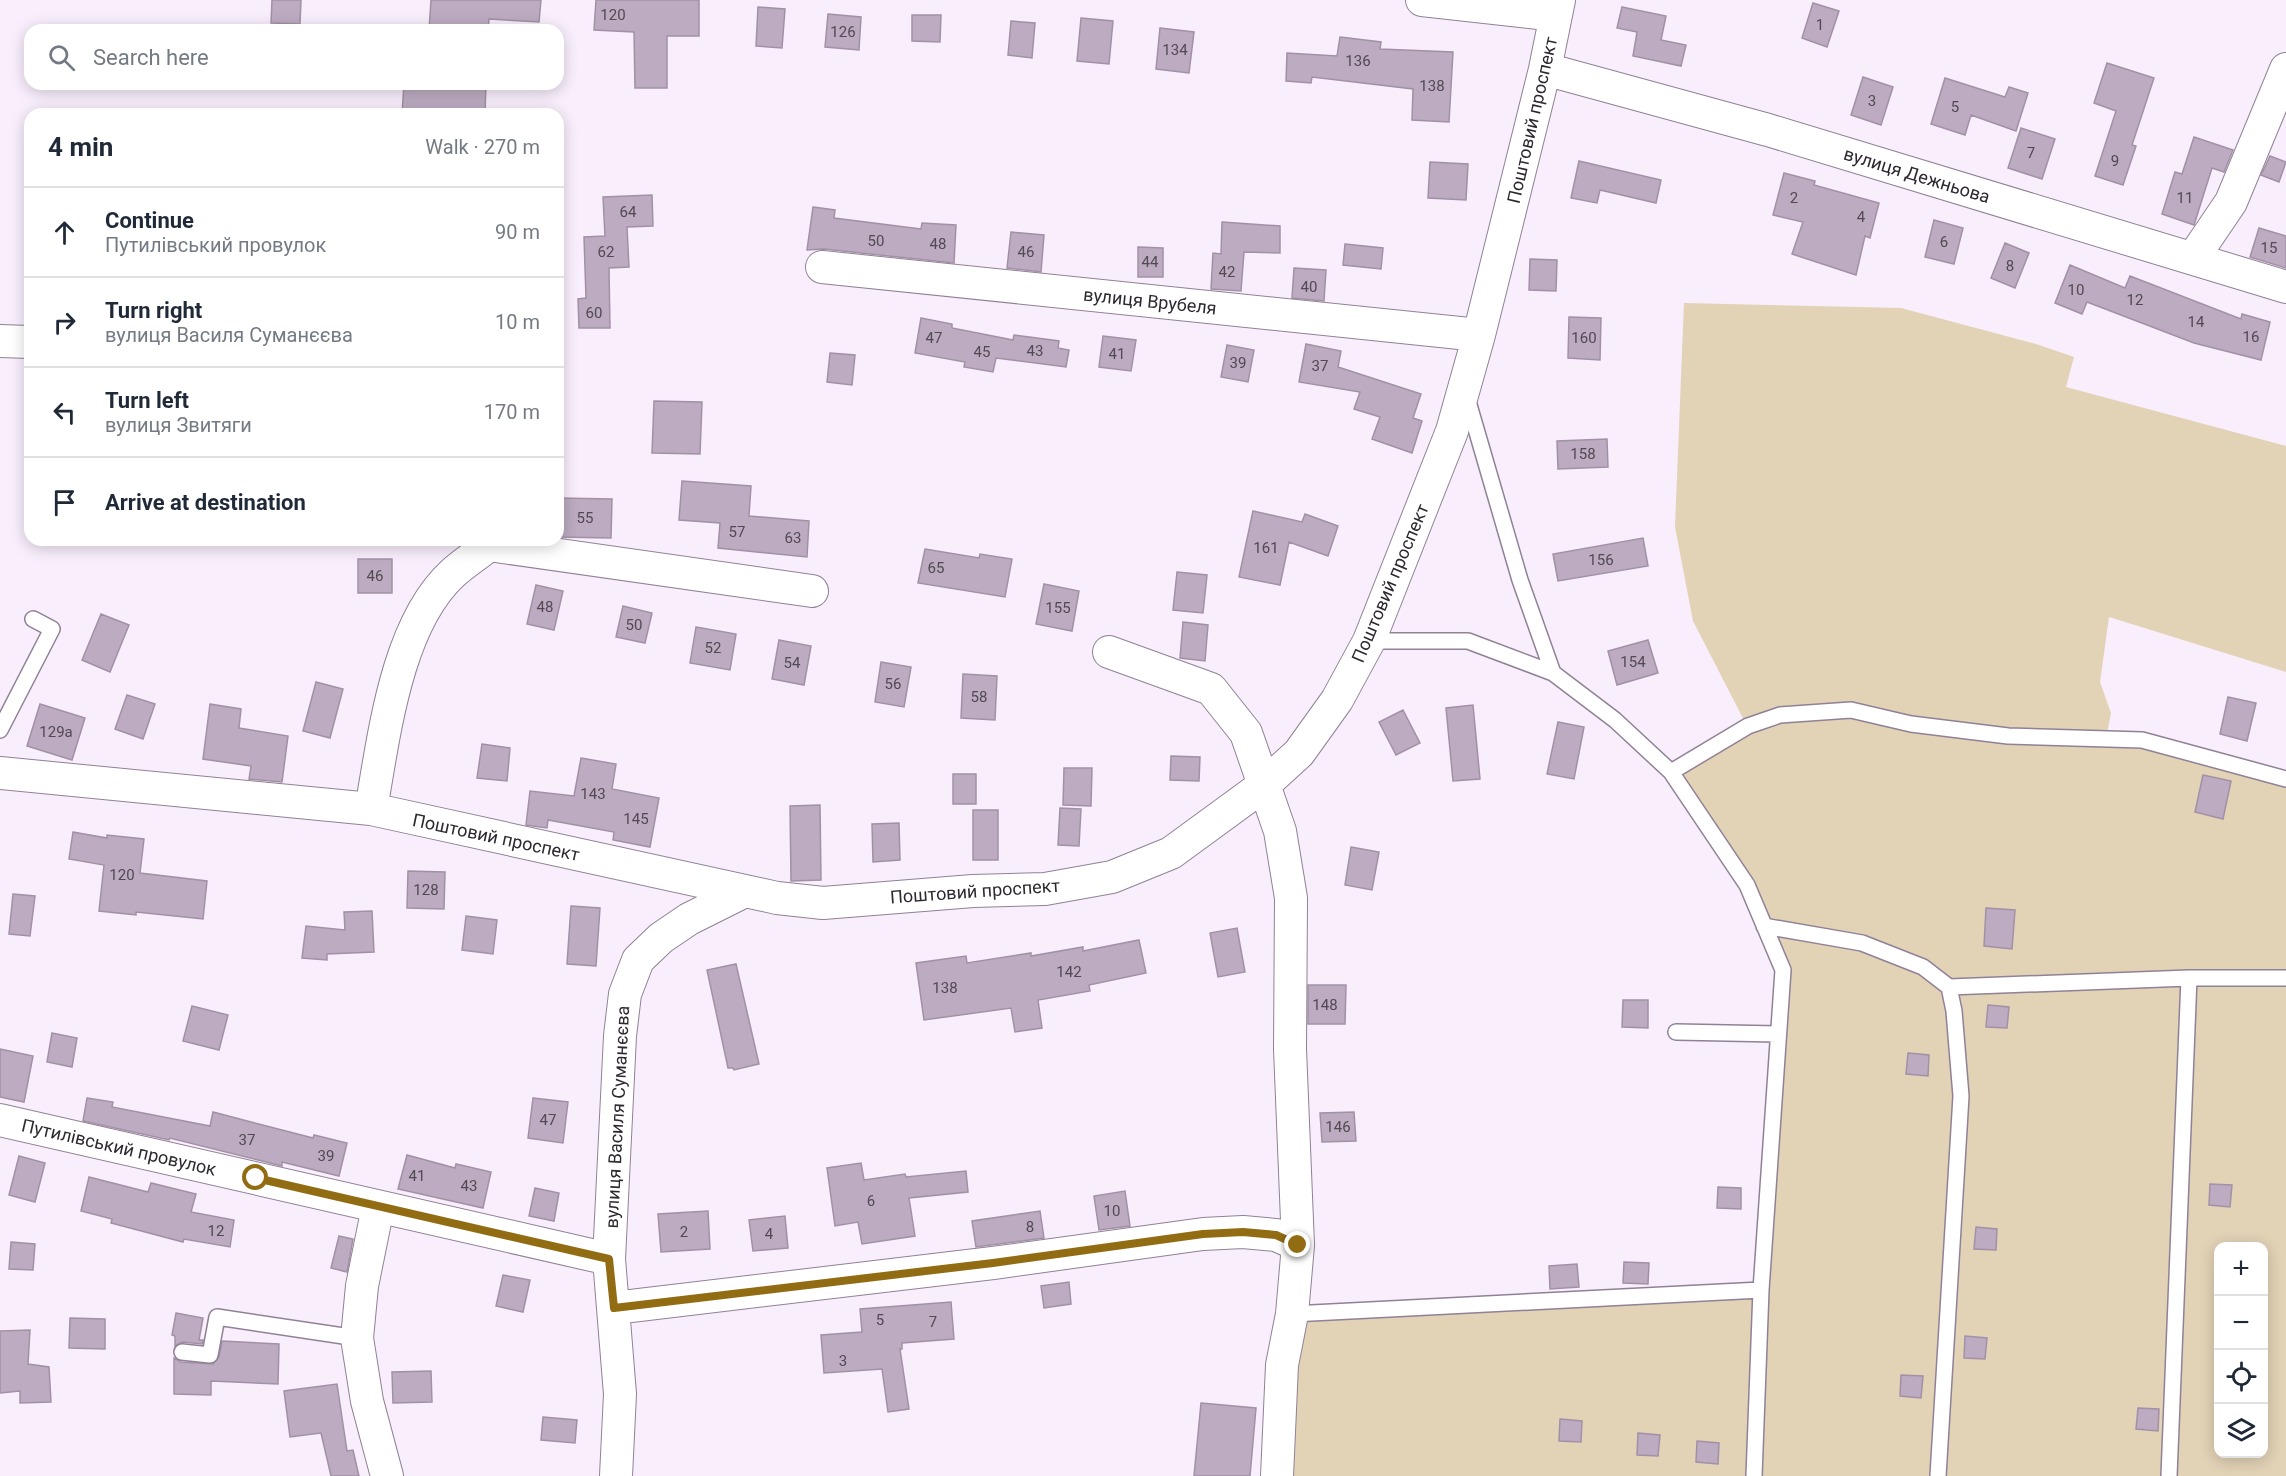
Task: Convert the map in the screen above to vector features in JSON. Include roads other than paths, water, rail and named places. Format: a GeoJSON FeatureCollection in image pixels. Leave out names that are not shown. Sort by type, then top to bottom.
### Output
{"type":"FeatureCollection","features":[{"type":"Feature","properties":{"kind":"street"},"geometry":{"type":"LineString","coordinates":[[1422,0],[1558,7]]}},
{"type":"Feature","properties":{"kind":"street","name":"Поштовий проспект"},"geometry":{"type":"LineString","coordinates":[[0,773],[371,809],[777,898],[823,903],[973,891],[1045,889],[1112,877],[1171,853],[1264,785],[1299,753],[1337,700],[1369,641],[1452,431],[1479,335],[1545,69],[1558,7]]}},
{"type":"Feature","properties":{"kind":"street","name":"вулиця Дежньова"},"geometry":{"type":"LineString","coordinates":[[1545,69],[1768,130],[2286,287]]}},
{"type":"Feature","properties":{"kind":"street"},"geometry":{"type":"LineString","coordinates":[[2193,258],[2231,202],[2286,69]]}},
{"type":"Feature","properties":{"kind":"street","name":"вулиця Врубеля"},"geometry":{"type":"LineString","coordinates":[[822,267],[1479,335]]}},
{"type":"Feature","properties":{"kind":"street"},"geometry":{"type":"LineString","coordinates":[[0,340],[24,342]]}},
{"type":"Feature","properties":{"kind":"street"},"geometry":{"type":"LineString","coordinates":[[371,809],[390,709],[409,641],[431,600],[452,574],[488,546]]}},
{"type":"Feature","properties":{"kind":"street"},"geometry":{"type":"LineString","coordinates":[[496,546],[812,591]]}},
{"type":"Feature","properties":{"kind":"street"},"geometry":{"type":"LineString","coordinates":[[1109,652],[1211,689],[1246,733],[1280,831],[1291,898],[1290,1049],[1298,1245],[1292,1314],[1282,1365],[1277,1476]]}},
{"type":"Feature","properties":{"kind":"street","name":"вулиця Василя Суманєєва"},"geometry":{"type":"LineString","coordinates":[[616,1476],[620,1394],[609,1259],[620,1036],[625,993],[638,960],[661,938],[689,920],[745,891]]}},
{"type":"Feature","properties":{"kind":"street","name":"Путилівський провулок"},"geometry":{"type":"LineString","coordinates":[[0,1120],[609,1259]]}},
{"type":"Feature","properties":{"kind":"street"},"geometry":{"type":"LineString","coordinates":[[378,1207],[363,1286],[357,1338],[367,1401],[387,1476]]}},
{"type":"Feature","properties":{"kind":"street"},"geometry":{"type":"LineString","coordinates":[[614,1308],[981,1264],[1203,1234],[1243,1232],[1276,1235],[1298,1245]]}},
{"type":"Feature","properties":{"kind":"lane"},"geometry":{"type":"LineString","coordinates":[[1464,388],[1520,580],[1553,673]]}},
{"type":"Feature","properties":{"kind":"lane"},"geometry":{"type":"LineString","coordinates":[[0,730],[52,629],[33,619]]}},
{"type":"Feature","properties":{"kind":"lane"},"geometry":{"type":"LineString","coordinates":[[1369,641],[1468,641],[1553,673],[1615,720],[1671,772],[1747,885],[1783,970],[1761,1290],[1754,1476]]}},
{"type":"Feature","properties":{"kind":"lane"},"geometry":{"type":"LineString","coordinates":[[1671,772],[1748,726],[1780,715],[1851,710],[1911,724],[2008,736],[2142,740],[2286,780]]}},
{"type":"Feature","properties":{"kind":"lane"},"geometry":{"type":"LineString","coordinates":[[1764,926],[1862,943],[1923,967],[1949,987],[2189,978],[2286,978]]}},
{"type":"Feature","properties":{"kind":"lane"},"geometry":{"type":"LineString","coordinates":[[2169,1476],[2189,978]]}},
{"type":"Feature","properties":{"kind":"lane"},"geometry":{"type":"LineString","coordinates":[[1938,1476],[1961,1096],[1954,1011],[1949,987]]}},
{"type":"Feature","properties":{"kind":"lane"},"geometry":{"type":"LineString","coordinates":[[1676,1032],[1778,1034]]}},
{"type":"Feature","properties":{"kind":"lane"},"geometry":{"type":"LineString","coordinates":[[1292,1314],[1761,1290]]}},
{"type":"Feature","properties":{"kind":"lane"},"geometry":{"type":"LineString","coordinates":[[182,1352],[210,1355],[217,1317],[357,1338]]}}]}
